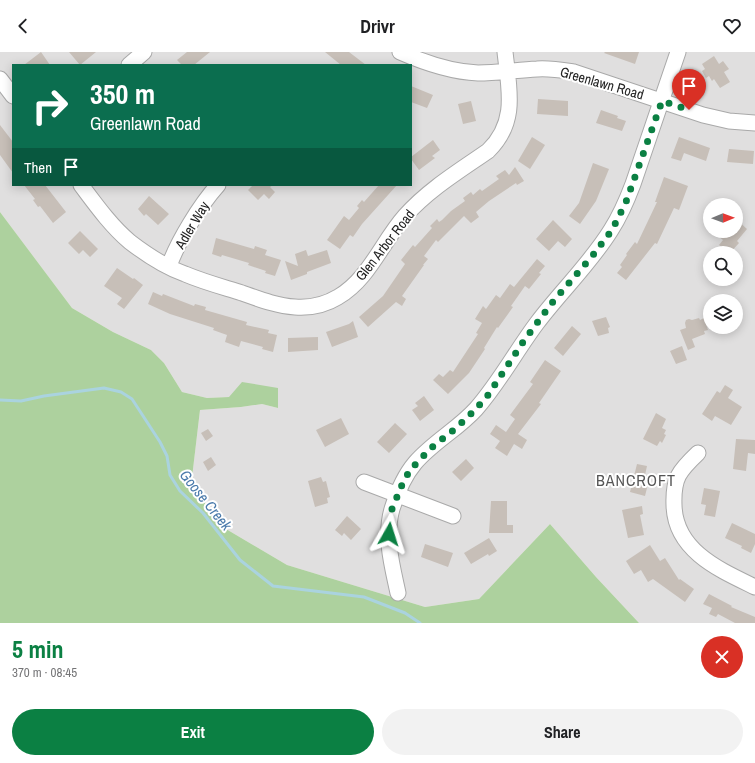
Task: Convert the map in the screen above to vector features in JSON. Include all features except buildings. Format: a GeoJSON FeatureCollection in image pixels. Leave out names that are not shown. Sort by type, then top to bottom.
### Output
{"type":"FeatureCollection","features":[{"type":"Feature","properties":{"kind":"street"},"geometry":{"type":"LineString","coordinates":[[130,64],[144,52]]}},
{"type":"Feature","properties":{"kind":"street","name":"Greenlawn Road"},"geometry":{"type":"LineString","coordinates":[[400,52],[423,62],[446,68],[477,73],[548,69],[574,72],[703,115],[729,121],[755,123]]}},
{"type":"Feature","properties":{"kind":"street","name":"Glen Arbor Road"},"geometry":{"type":"LineString","coordinates":[[82,186],[108,220],[129,240],[146,254],[184,274],[285,306],[303,307],[321,304],[338,297],[361,278],[384,242],[414,207],[446,180],[494,146],[504,130],[509,115],[510,106],[505,52]]}},
{"type":"Feature","properties":{"kind":"street"},"geometry":{"type":"LineString","coordinates":[[398,592],[390,558],[390,524],[392,509],[404,480],[416,462],[470,415],[488,395],[523,342],[547,310],[612,230],[626,202],[678,52]]}},
{"type":"Feature","properties":{"kind":"street"},"geometry":{"type":"LineString","coordinates":[[0,79],[12,95]]}},
{"type":"Feature","properties":{"kind":"street","name":"Adler Way"},"geometry":{"type":"LineString","coordinates":[[169,266],[195,216],[217,186]]}},
{"type":"Feature","properties":{"kind":"street"},"geometry":{"type":"LineString","coordinates":[[698,453],[683,467],[678,474],[674,487],[674,509],[679,530],[687,543],[701,556],[726,573],[755,587]]}},
{"type":"Feature","properties":{"kind":"street"},"geometry":{"type":"LineString","coordinates":[[364,482],[453,516]]}},
{"type":"Feature","properties":{"kind":"shaded area"},"geometry":{"type":"Polygon","coordinates":[[[0,52],[755,52],[755,623],[639,623],[596,577],[550,524],[479,599],[425,607],[287,565],[226,529],[191,486],[200,410],[262,404],[278,408],[278,388],[230,397],[207,398],[182,392],[164,363],[151,350],[113,332],[72,308],[0,212],[0,52]]]}},
{"type":"Feature","properties":{"kind":"green space"},"geometry":{"type":"Polygon","coordinates":[[[0,212],[72,308],[113,332],[151,350],[164,363],[182,392],[207,398],[229,397],[242,382],[278,388],[278,408],[262,404],[200,410],[191,486],[226,529],[287,565],[425,607],[479,599],[550,524],[596,577],[639,623],[0,623],[0,212]]]}},
{"type":"Feature","properties":{"kind":"waterway","name":"Goose Creek"},"geometry":{"type":"LineString","coordinates":[[0,400],[21,401],[44,396],[104,388],[121,392],[132,399],[160,442],[167,456],[170,475],[180,491],[203,513],[240,560],[273,586],[364,597],[405,613],[420,623]]}},
{"type":"Feature","properties":{"kind":"district","name":"BANCROFT"},"geometry":{"type":"Point","coordinates":[636,480]}},
{"type":"Feature","properties":{"kind":"route"},"geometry":{"type":"LineString","coordinates":[[389,534],[392,509],[404,480],[416,462],[456,428],[488,395],[523,342],[551,304],[593,255],[612,230],[633,184],[662,101],[689,110]]}}]}
